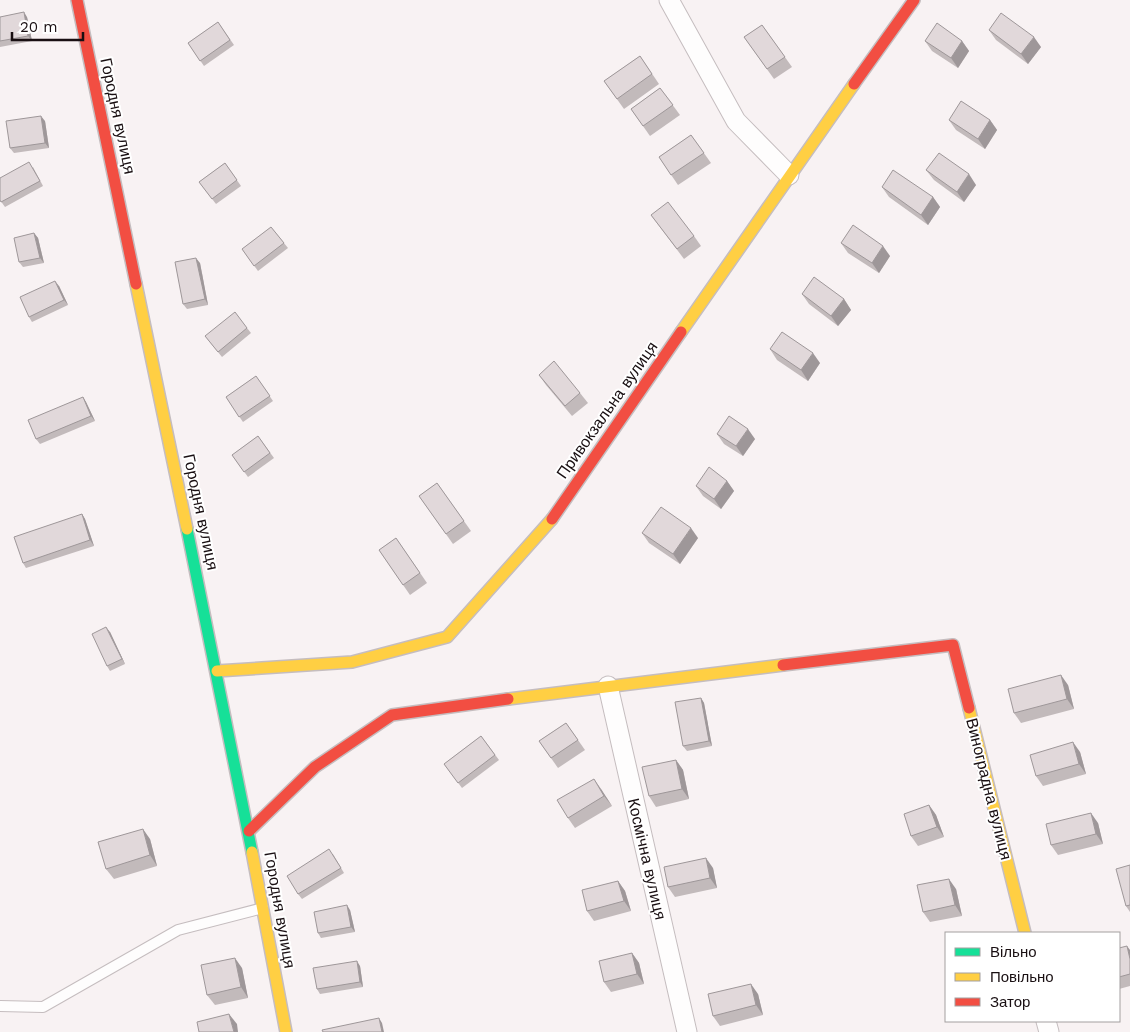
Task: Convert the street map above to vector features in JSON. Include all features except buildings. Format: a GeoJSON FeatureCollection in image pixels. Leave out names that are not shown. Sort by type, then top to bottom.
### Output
{"type":"FeatureCollection","features":[{"type":"Feature","properties":{"kind":"street","name":"Городня вулиця"},"geometry":{"type":"LineString","coordinates":[[77,0],[217,671],[264,908],[286,1032]]}},
{"type":"Feature","properties":{"kind":"street"},"geometry":{"type":"LineString","coordinates":[[670,0],[736,121],[788,175]]}},
{"type":"Feature","properties":{"kind":"street","name":"Привокзальна вулиця"},"geometry":{"type":"LineString","coordinates":[[217,671],[352,662],[448,636],[553,517],[788,175],[914,0]]}},
{"type":"Feature","properties":{"kind":"street","name":"Виноградна вулиця"},"geometry":{"type":"LineString","coordinates":[[608,686],[953,644],[1024,932]]}},
{"type":"Feature","properties":{"kind":"street"},"geometry":{"type":"LineString","coordinates":[[249,831],[316,767],[392,716],[608,686]]}},
{"type":"Feature","properties":{"kind":"street","name":"Космічна вулиця"},"geometry":{"type":"LineString","coordinates":[[608,686],[686,1032]]}},
{"type":"Feature","properties":{"kind":"lane"},"geometry":{"type":"LineString","coordinates":[[0,1006],[43,1007],[178,930],[264,908]]}},
{"type":"Feature","properties":{"kind":"traffic: fast"},"geometry":{"type":"LineString","coordinates":[[187,529],[252,852]]}},
{"type":"Feature","properties":{"kind":"traffic: slow"},"geometry":{"type":"LineString","coordinates":[[681,332],[854,84]]}},
{"type":"Feature","properties":{"kind":"traffic: slow"},"geometry":{"type":"LineString","coordinates":[[136,284],[187,529]]}},
{"type":"Feature","properties":{"kind":"traffic: slow"},"geometry":{"type":"LineString","coordinates":[[217,671],[352,662],[447,637],[552,519]]}},
{"type":"Feature","properties":{"kind":"traffic: slow"},"geometry":{"type":"LineString","coordinates":[[508,699],[783,665]]}},
{"type":"Feature","properties":{"kind":"traffic: slow"},"geometry":{"type":"LineString","coordinates":[[969,708],[1025,932]]}},
{"type":"Feature","properties":{"kind":"traffic: slow"},"geometry":{"type":"LineString","coordinates":[[252,852],[286,1032]]}},
{"type":"Feature","properties":{"kind":"traffic: jam"},"geometry":{"type":"LineString","coordinates":[[77,0],[136,284]]}},
{"type":"Feature","properties":{"kind":"traffic: jam"},"geometry":{"type":"LineString","coordinates":[[854,84],[914,0]]}},
{"type":"Feature","properties":{"kind":"traffic: jam"},"geometry":{"type":"LineString","coordinates":[[552,519],[681,332]]}},
{"type":"Feature","properties":{"kind":"traffic: jam"},"geometry":{"type":"LineString","coordinates":[[783,665],[953,645],[969,708]]}},
{"type":"Feature","properties":{"kind":"traffic: jam"},"geometry":{"type":"LineString","coordinates":[[249,831],[315,767],[392,715],[508,699]]}}]}
